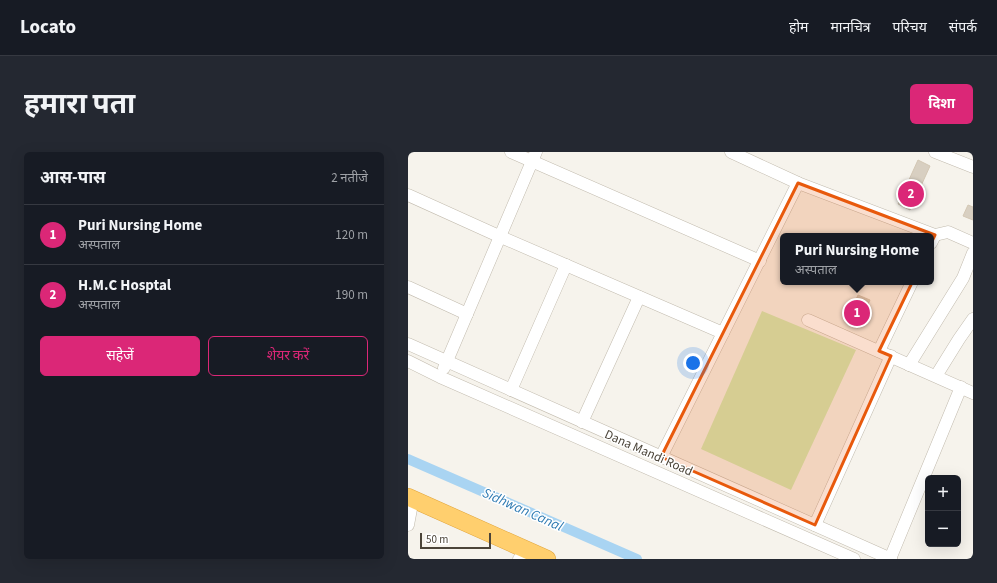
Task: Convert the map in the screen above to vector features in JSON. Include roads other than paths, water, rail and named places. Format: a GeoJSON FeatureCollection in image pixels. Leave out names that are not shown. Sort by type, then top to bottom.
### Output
{"type":"FeatureCollection","features":[{"type":"Feature","properties":{"kind":"highway"},"geometry":{"type":"LineString","coordinates":[[409,510],[520,559]]}},
{"type":"Feature","properties":{"kind":"highway"},"geometry":{"type":"LineString","coordinates":[[409,510],[547,559]]}},
{"type":"Feature","properties":{"kind":"street"},"geometry":{"type":"LineString","coordinates":[[511,152],[534,157],[760,261]]}},
{"type":"Feature","properties":{"kind":"street"},"geometry":{"type":"LineString","coordinates":[[731,152],[747,155],[798,183],[919,233]]}},
{"type":"Feature","properties":{"kind":"street"},"geometry":{"type":"LineString","coordinates":[[935,152],[973,167]]}},
{"type":"Feature","properties":{"kind":"street"},"geometry":{"type":"LineString","coordinates":[[440,377],[534,157]]}},
{"type":"Feature","properties":{"kind":"street"},"geometry":{"type":"LineString","coordinates":[[661,457],[798,183]]}},
{"type":"Feature","properties":{"kind":"street"},"geometry":{"type":"LineString","coordinates":[[408,195],[723,333]]}},
{"type":"Feature","properties":{"kind":"street"},"geometry":{"type":"LineString","coordinates":[[934,239],[948,232],[973,243]]}},
{"type":"Feature","properties":{"kind":"street"},"geometry":{"type":"LineString","coordinates":[[909,364],[962,278],[973,253]]}},
{"type":"Feature","properties":{"kind":"street"},"geometry":{"type":"LineString","coordinates":[[511,390],[566,265]]}},
{"type":"Feature","properties":{"kind":"street"},"geometry":{"type":"LineString","coordinates":[[879,351],[911,285]]}},
{"type":"Feature","properties":{"kind":"street"},"geometry":{"type":"LineString","coordinates":[[408,287],[467,314]]}},
{"type":"Feature","properties":{"kind":"street"},"geometry":{"type":"LineString","coordinates":[[582,422],[639,297]]}},
{"type":"Feature","properties":{"kind":"street"},"geometry":{"type":"LineString","coordinates":[[936,376],[973,319]]}},
{"type":"Feature","properties":{"kind":"street"},"geometry":{"type":"LineString","coordinates":[[808,320],[973,393]]}},
{"type":"Feature","properties":{"kind":"street","name":"Dana Mandi Road"},"geometry":{"type":"LineString","coordinates":[[408,344],[890,559]]}},
{"type":"Feature","properties":{"kind":"street"},"geometry":{"type":"LineString","coordinates":[[815,525],[891,356]]}},
{"type":"Feature","properties":{"kind":"street"},"geometry":{"type":"LineString","coordinates":[[408,361],[440,377],[854,559]]}},
{"type":"Feature","properties":{"kind":"street"},"geometry":{"type":"LineString","coordinates":[[890,559],[962,387]]}},
{"type":"Feature","properties":{"kind":"waterway","name":"Sidhwan Canal"},"geometry":{"type":"LineString","coordinates":[[408,459],[637,559]]}},
{"type":"Feature","properties":{"kind":"place","name":"H.M.C Hosptal"},"geometry":{"type":"Point","coordinates":[911,194]}},
{"type":"Feature","properties":{"kind":"place","name":"Puri Nursing Home"},"geometry":{"type":"Point","coordinates":[857,313]}}]}
